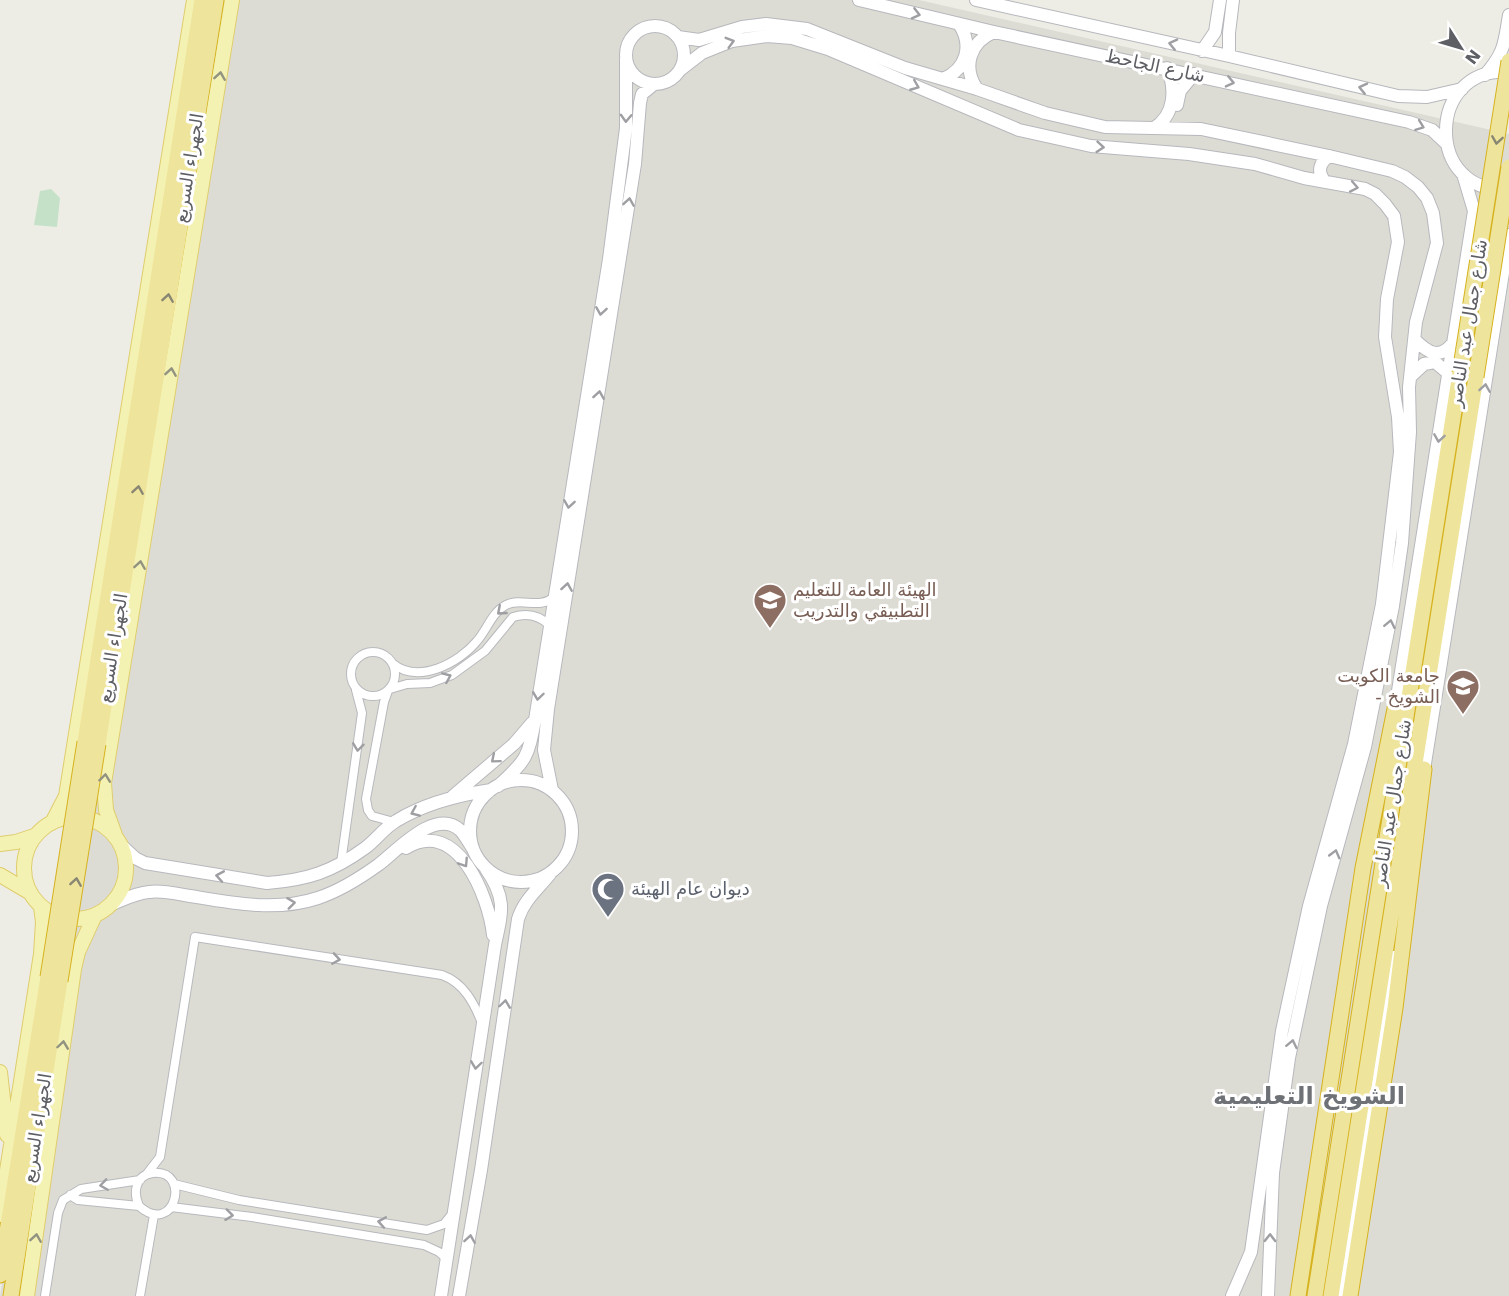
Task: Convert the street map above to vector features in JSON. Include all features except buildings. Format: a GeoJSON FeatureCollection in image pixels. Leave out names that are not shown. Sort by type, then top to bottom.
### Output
{"type":"FeatureCollection","features":[{"type":"Feature","properties":{"kind":"highway","name":"الجهراء السريع"},"geometry":{"type":"LineString","coordinates":[[0,1275],[202,0]]}},
{"type":"Feature","properties":{"kind":"highway","name":"الجهراء السريع"},"geometry":{"type":"LineString","coordinates":[[11,1296],[216,0]]}},
{"type":"Feature","properties":{"kind":"highway","name":"شارع جمال عبد الناصر"},"geometry":{"type":"LineString","coordinates":[[1315,1296],[1509,61]]}},
{"type":"Feature","properties":{"kind":"highway","name":"شارع جمال عبد الناصر"},"geometry":{"type":"LineString","coordinates":[[1331,1296],[1509,167]]}},
{"type":"Feature","properties":{"kind":"highway"},"geometry":{"type":"LineString","coordinates":[[1298,1296],[1363,868],[1396,704]]}},
{"type":"Feature","properties":{"kind":"highway"},"geometry":{"type":"LineString","coordinates":[[1350,1296],[1395,1008],[1424,769]]}},
{"type":"Feature","properties":{"kind":"main road","name":"الجهراء السريع"},"geometry":{"type":"LineString","coordinates":[[53,821],[66,796],[194,0]]}},
{"type":"Feature","properties":{"kind":"main road","name":"الجهراء السريع"},"geometry":{"type":"LineString","coordinates":[[118,841],[106,810],[104,783],[232,0]]}},
{"type":"Feature","properties":{"kind":"main road"},"geometry":{"type":"LineString","coordinates":[[0,844],[34,836],[53,821],[72,816],[100,822],[118,841],[126,864],[121,890],[110,905],[86,918],[67,919],[49,913],[41,907],[25,883],[23,863],[34,836]]}},
{"type":"Feature","properties":{"kind":"main road"},"geometry":{"type":"LineString","coordinates":[[0,875],[29,892]]}},
{"type":"Feature","properties":{"kind":"main road","name":"الجهراء السريع"},"geometry":{"type":"LineString","coordinates":[[0,1215],[42,954],[41,907]]}},
{"type":"Feature","properties":{"kind":"main road","name":"الجهراء السريع"},"geometry":{"type":"LineString","coordinates":[[27,1296],[74,969],[78,952],[95,915]]}},
{"type":"Feature","properties":{"kind":"main road"},"geometry":{"type":"LineString","coordinates":[[0,1072],[10,1153]]}},
{"type":"Feature","properties":{"kind":"street","name":"شارع الجاحظ"},"geometry":{"type":"LineString","coordinates":[[859,0],[994,32],[1417,124],[1432,130],[1446,143]]}},
{"type":"Feature","properties":{"kind":"street","name":"شارع الجاحظ"},"geometry":{"type":"LineString","coordinates":[[976,0],[1408,98],[1435,96],[1462,89]]}},
{"type":"Feature","properties":{"kind":"street"},"geometry":{"type":"LineString","coordinates":[[1202,51],[1215,32],[1220,0]]}},
{"type":"Feature","properties":{"kind":"street"},"geometry":{"type":"LineString","coordinates":[[1229,56],[1233,0]]}},
{"type":"Feature","properties":{"kind":"street"},"geometry":{"type":"LineString","coordinates":[[1485,75],[1499,58],[1509,15]]}},
{"type":"Feature","properties":{"kind":"street"},"geometry":{"type":"LineString","coordinates":[[943,79],[960,68],[966,56],[967,42],[959,24]]}},
{"type":"Feature","properties":{"kind":"street"},"geometry":{"type":"LineString","coordinates":[[552,790],[544,737],[554,597],[588,429],[626,128],[627,47],[630,40],[641,29],[649,26],[664,27],[678,37],[699,40],[754,25],[794,26],[820,33],[896,64],[1045,113],[1104,127],[1201,129],[1329,156],[1392,171],[1405,177],[1422,193],[1433,213],[1437,243],[1416,322],[1410,377],[1410,432],[1402,543],[1393,606],[1356,759],[1309,906],[1282,1031],[1251,1252],[1232,1296]]}},
{"type":"Feature","properties":{"kind":"street"},"geometry":{"type":"LineString","coordinates":[[976,89],[969,72],[970,59],[978,42],[994,32]]}},
{"type":"Feature","properties":{"kind":"street"},"geometry":{"type":"LineString","coordinates":[[1215,32],[1229,33]]}},
{"type":"Feature","properties":{"kind":"street"},"geometry":{"type":"LineString","coordinates":[[473,849],[470,833],[472,816],[480,802],[524,761],[530,748],[635,164],[642,93],[654,84],[669,80],[702,53],[732,41],[767,36],[792,38],[828,49],[1019,130],[1091,147],[1189,154],[1256,164],[1304,178],[1365,189],[1375,194],[1394,216],[1398,242],[1387,300],[1385,337],[1398,417],[1400,452],[1382,604],[1356,759]]}},
{"type":"Feature","properties":{"kind":"street"},"geometry":{"type":"LineString","coordinates":[[678,37],[684,56],[680,70]]}},
{"type":"Feature","properties":{"kind":"street"},"geometry":{"type":"LineString","coordinates":[[626,59],[628,66],[636,76],[647,83],[654,84]]}},
{"type":"Feature","properties":{"kind":"street"},"geometry":{"type":"LineString","coordinates":[[1154,128],[1163,123],[1169,114],[1173,89],[1167,68]]}},
{"type":"Feature","properties":{"kind":"street"},"geometry":{"type":"LineString","coordinates":[[1285,95],[1292,84],[1292,71]]}},
{"type":"Feature","properties":{"kind":"street"},"geometry":{"type":"LineString","coordinates":[[1303,1296],[1474,211],[1463,174],[1453,161],[1446,143],[1447,114],[1462,89],[1472,81],[1485,75],[1509,72]]}},
{"type":"Feature","properties":{"kind":"street"},"geometry":{"type":"LineString","coordinates":[[1178,129],[1175,115],[1180,91],[1194,74]]}},
{"type":"Feature","properties":{"kind":"street"},"geometry":{"type":"LineString","coordinates":[[1019,130],[1024,127],[1029,118],[1026,107]]}},
{"type":"Feature","properties":{"kind":"street"},"geometry":{"type":"LineString","coordinates":[[1036,134],[1034,129],[1036,119],[1045,113]]}},
{"type":"Feature","properties":{"kind":"street"},"geometry":{"type":"LineString","coordinates":[[1304,178],[1314,163],[1310,152]]}},
{"type":"Feature","properties":{"kind":"street"},"geometry":{"type":"LineString","coordinates":[[1325,182],[1320,165],[1329,156]]}},
{"type":"Feature","properties":{"kind":"street"},"geometry":{"type":"LineString","coordinates":[[1463,174],[1486,187],[1509,189]]}},
{"type":"Feature","properties":{"kind":"street"},"geometry":{"type":"LineString","coordinates":[[1340,1296],[1509,236]]}},
{"type":"Feature","properties":{"kind":"street"},"geometry":{"type":"LineString","coordinates":[[1415,340],[1426,351],[1435,353],[1446,351],[1453,343]]}},
{"type":"Feature","properties":{"kind":"street"},"geometry":{"type":"LineString","coordinates":[[1410,377],[1424,364],[1436,362],[1449,374]]}},
{"type":"Feature","properties":{"kind":"street"},"geometry":{"type":"LineString","coordinates":[[392,663],[404,671],[414,672],[450,663],[468,650],[496,613],[506,605],[518,602],[542,604],[554,597]]}},
{"type":"Feature","properties":{"kind":"street"},"geometry":{"type":"LineString","coordinates":[[356,690],[375,697],[407,684],[430,683],[452,675],[485,651],[513,617],[534,616],[554,620]]}},
{"type":"Feature","properties":{"kind":"street"},"geometry":{"type":"LineString","coordinates":[[341,863],[362,713],[350,677],[351,669],[354,661],[360,656],[374,652],[388,657],[395,676],[384,702],[366,799],[372,816],[394,822]]}},
{"type":"Feature","properties":{"kind":"street"},"geometry":{"type":"LineString","coordinates":[[453,796],[514,744],[535,720]]}},
{"type":"Feature","properties":{"kind":"street"},"geometry":{"type":"LineString","coordinates":[[118,841],[135,858],[145,863],[256,882],[276,883],[313,877],[366,847],[394,822],[453,796],[495,788],[511,781],[524,780],[538,783],[552,790],[561,799],[569,812],[572,827],[571,842],[566,857],[525,902],[518,919],[481,1170],[459,1296]]}},
{"type":"Feature","properties":{"kind":"street"},"geometry":{"type":"LineString","coordinates":[[1268,1296],[1273,1173],[1288,1058],[1348,786]]}},
{"type":"Feature","properties":{"kind":"street"},"geometry":{"type":"LineString","coordinates":[[110,905],[134,895],[156,891],[268,906],[319,898],[358,879],[419,832],[434,825],[449,825],[460,829],[497,885],[501,914],[441,1296]]}},
{"type":"Feature","properties":{"kind":"street"},"geometry":{"type":"LineString","coordinates":[[379,864],[413,843],[435,841],[447,844],[461,856],[482,892],[491,918],[495,945]]}},
{"type":"Feature","properties":{"kind":"street"},"geometry":{"type":"LineString","coordinates":[[486,869],[500,878],[517,883],[534,881],[550,874]]}},
{"type":"Feature","properties":{"kind":"street"},"geometry":{"type":"LineString","coordinates":[[252,904],[256,882]]}},
{"type":"Feature","properties":{"kind":"street"},"geometry":{"type":"LineString","coordinates":[[160,1157],[176,1192],[171,1207],[164,1213],[154,1215],[139,1206],[135,1197],[135,1188],[160,1157],[195,937],[442,975],[458,984],[467,994],[482,1027]]}},
{"type":"Feature","properties":{"kind":"street"},"geometry":{"type":"LineString","coordinates":[[482,1027],[501,1032]]}},
{"type":"Feature","properties":{"kind":"street"},"geometry":{"type":"LineString","coordinates":[[45,1296],[57,1213],[63,1200],[81,1189],[143,1178],[154,1173],[162,1174],[172,1181],[239,1200],[427,1230],[444,1224],[454,1212]]}},
{"type":"Feature","properties":{"kind":"street"},"geometry":{"type":"LineString","coordinates":[[70,1195],[78,1200],[139,1206]]}},
{"type":"Feature","properties":{"kind":"street"},"geometry":{"type":"LineString","coordinates":[[171,1207],[402,1241],[432,1248],[447,1259]]}},
{"type":"Feature","properties":{"kind":"street"},"geometry":{"type":"LineString","coordinates":[[140,1296],[154,1215]]}},
{"type":"Feature","properties":{"kind":"street"},"geometry":{"type":"LineString","coordinates":[[402,1241],[405,1226]]}},
{"type":"Feature","properties":{"kind":"shaded area","name":"الهيئة العامة للتعليم التطبيقي والتدريب"},"geometry":{"type":"Polygon","coordinates":[[[209,0],[919,0],[1509,134],[1509,1296],[0,1296],[209,0]]]}},
{"type":"Feature","properties":{"kind":"green space"},"geometry":{"type":"Polygon","coordinates":[[[51,189],[60,198],[57,227],[34,225],[40,191],[51,189]]]}},
{"type":"Feature","properties":{"kind":"place","name":"الهيئة العامة للتعليم التطبيقي والتدريب"},"geometry":{"type":"Point","coordinates":[770,629]}},
{"type":"Feature","properties":{"kind":"place","name":"جامعة الكويت - الشويخ"},"geometry":{"type":"Point","coordinates":[1463,715]}},
{"type":"Feature","properties":{"kind":"place","name":"ديوان عام الهيئة"},"geometry":{"type":"Point","coordinates":[608,918]}},
{"type":"Feature","properties":{"kind":"district","name":"الشويخ التعليمية"},"geometry":{"type":"Point","coordinates":[1309,1096]}}]}
